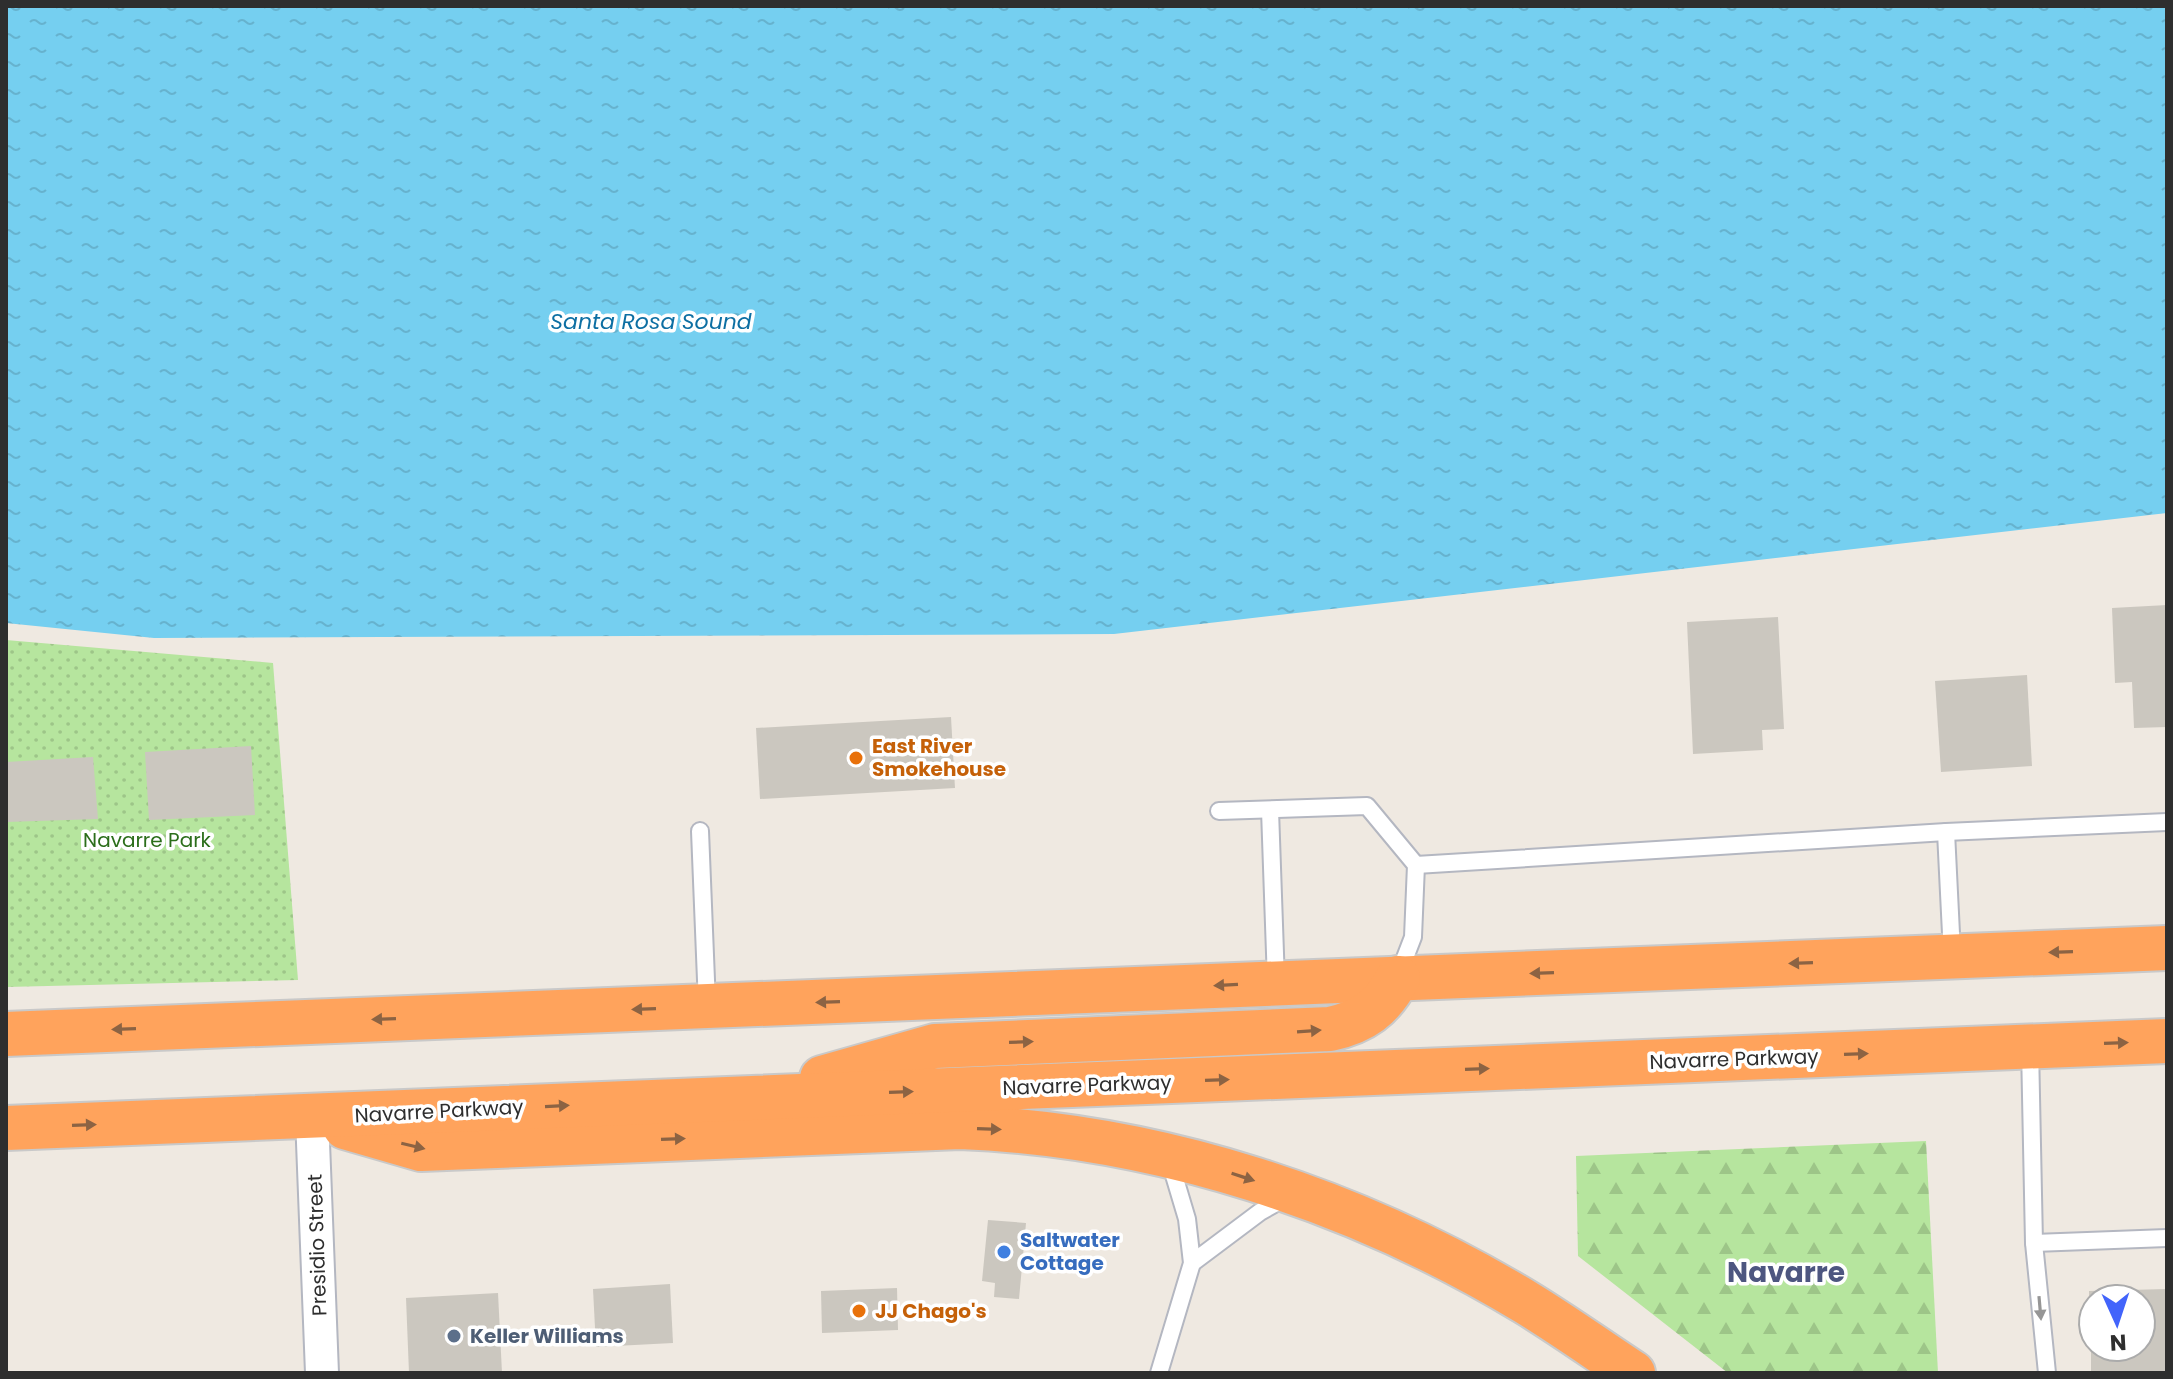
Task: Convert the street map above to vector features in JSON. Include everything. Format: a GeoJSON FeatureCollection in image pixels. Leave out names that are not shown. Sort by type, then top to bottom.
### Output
{"type":"FeatureCollection","features":[{"type":"Feature","properties":{"kind":"highway"},"geometry":{"type":"LineString","coordinates":[[6,1034],[2154,946]]}},
{"type":"Feature","properties":{"kind":"highway"},"geometry":{"type":"LineString","coordinates":[[755,1098],[935,1046],[1330,1029],[1376,1010],[1398,978]]}},
{"type":"Feature","properties":{"kind":"highway","name":"Navarre Parkway"},"geometry":{"type":"LineString","coordinates":[[6,1128],[2167,1041]]}},
{"type":"Feature","properties":{"kind":"highway"},"geometry":{"type":"LineString","coordinates":[[312,1117],[421,1149],[960,1127],[1082,1138],[1168,1155],[1293,1193],[1412,1242],[1527,1303],[1633,1373]]}},
{"type":"Feature","properties":{"kind":"street","name":"Presidio Street"},"geometry":{"type":"LineString","coordinates":[[312,1117],[322,1373]]}},
{"type":"Feature","properties":{"kind":"lane"},"geometry":{"type":"LineString","coordinates":[[1219,811],[1367,806],[1416,865],[1413,937],[1398,978]]}},
{"type":"Feature","properties":{"kind":"lane"},"geometry":{"type":"LineString","coordinates":[[1270,810],[1276,983]]}},
{"type":"Feature","properties":{"kind":"lane"},"geometry":{"type":"LineString","coordinates":[[1416,865],[1946,832],[2167,822]]}},
{"type":"Feature","properties":{"kind":"lane"},"geometry":{"type":"LineString","coordinates":[[700,831],[707,1007]]}},
{"type":"Feature","properties":{"kind":"lane"},"geometry":{"type":"LineString","coordinates":[[1946,832],[1953,956]]}},
{"type":"Feature","properties":{"kind":"lane"},"geometry":{"type":"LineString","coordinates":[[2030,1047],[2034,1243],[2047,1373]]}},
{"type":"Feature","properties":{"kind":"lane"},"geometry":{"type":"LineString","coordinates":[[1159,1373],[1192,1263],[1187,1219],[1168,1155]]}},
{"type":"Feature","properties":{"kind":"lane"},"geometry":{"type":"LineString","coordinates":[[1192,1263],[1260,1212],[1293,1193]]}},
{"type":"Feature","properties":{"kind":"lane"},"geometry":{"type":"LineString","coordinates":[[2034,1243],[2167,1238]]}},
{"type":"Feature","properties":{"kind":"green space","name":"Navarre Park"},"geometry":{"type":"Polygon","coordinates":[[[6,640],[273,663],[298,980],[6,987],[6,640]]]}},
{"type":"Feature","properties":{"kind":"green space"},"geometry":{"type":"Polygon","coordinates":[[[1926,1141],[1938,1373],[1728,1373],[1578,1256],[1576,1156],[1926,1141]]]}},
{"type":"Feature","properties":{"kind":"water","name":"Santa Rosa Sound"},"geometry":{"type":"Polygon","coordinates":[[[6,6],[2167,6],[2167,513],[1114,634],[154,638],[6,623],[6,6]]]}},
{"type":"Feature","properties":{"kind":"building"},"geometry":{"type":"Polygon","coordinates":[[[2167,605],[2167,727],[2134,728],[2132,682],[2115,683],[2112,608],[2167,605]]]}},
{"type":"Feature","properties":{"kind":"building"},"geometry":{"type":"Polygon","coordinates":[[[1778,617],[1784,729],[1762,730],[1763,750],[1693,754],[1687,622],[1778,617]]]}},
{"type":"Feature","properties":{"kind":"building"},"geometry":{"type":"Polygon","coordinates":[[[2027,675],[2032,766],[1941,772],[1935,681],[2027,675]]]}},
{"type":"Feature","properties":{"kind":"building","name":"East River Smokehouse"},"geometry":{"type":"Polygon","coordinates":[[[951,717],[955,788],[760,799],[756,728],[951,717]]]}},
{"type":"Feature","properties":{"kind":"building"},"geometry":{"type":"Polygon","coordinates":[[[251,746],[255,815],[149,820],[145,752],[251,746]]]}},
{"type":"Feature","properties":{"kind":"building"},"geometry":{"type":"Polygon","coordinates":[[[93,757],[98,819],[6,822],[6,762],[93,757]]]}},
{"type":"Feature","properties":{"kind":"building","name":"Saltwater Cottage"},"geometry":{"type":"Polygon","coordinates":[[[988,1220],[1026,1223],[1019,1299],[994,1297],[995,1283],[982,1281],[988,1220]]]}},
{"type":"Feature","properties":{"kind":"building"},"geometry":{"type":"Polygon","coordinates":[[[670,1284],[673,1343],[596,1347],[593,1289],[670,1284]]]}},
{"type":"Feature","properties":{"kind":"building","name":"JJ Chago's"},"geometry":{"type":"Polygon","coordinates":[[[897,1288],[898,1330],[822,1333],[821,1291],[897,1288]]]}},
{"type":"Feature","properties":{"kind":"building"},"geometry":{"type":"Polygon","coordinates":[[[2157,1289],[2167,1289],[2167,1373],[2091,1373],[2091,1363],[2157,1363],[2157,1289]]]}},
{"type":"Feature","properties":{"kind":"building","name":"Keller Williams"},"geometry":{"type":"Polygon","coordinates":[[[498,1293],[502,1373],[409,1373],[406,1298],[498,1293]]]}},
{"type":"Feature","properties":{"kind":"place","name":"East River Smokehouse"},"geometry":{"type":"Point","coordinates":[856,758]}},
{"type":"Feature","properties":{"kind":"place","name":"Saltwater Cottage"},"geometry":{"type":"Point","coordinates":[1004,1252]}},
{"type":"Feature","properties":{"kind":"place","name":"JJ Chago's"},"geometry":{"type":"Point","coordinates":[859,1311]}},
{"type":"Feature","properties":{"kind":"place","name":"Keller Williams"},"geometry":{"type":"Point","coordinates":[454,1336]}},
{"type":"Feature","properties":{"kind":"district","name":"Navarre"},"geometry":{"type":"Point","coordinates":[1786,1272]}}]}
